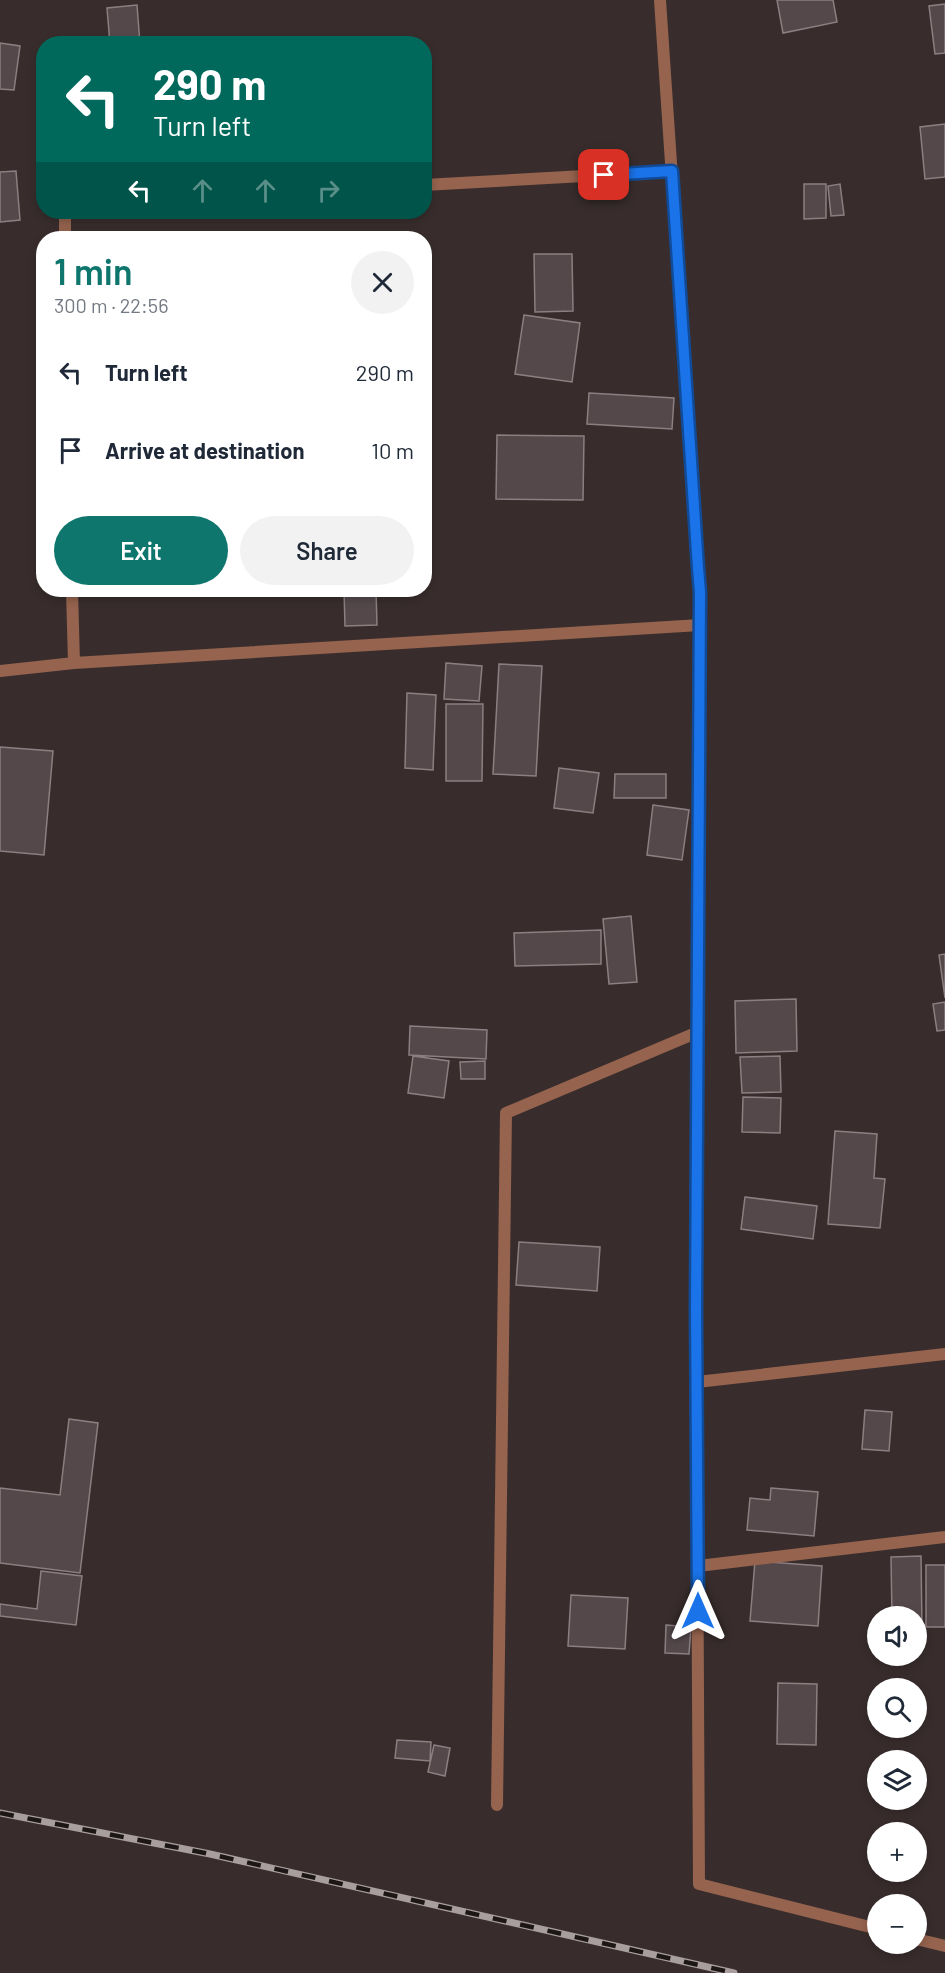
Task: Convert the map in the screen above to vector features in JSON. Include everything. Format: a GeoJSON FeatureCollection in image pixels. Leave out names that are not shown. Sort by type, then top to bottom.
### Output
{"type":"FeatureCollection","features":[{"type":"Feature","properties":{"kind":"street"},"geometry":{"type":"LineString","coordinates":[[660,0],[700,592],[697,1382],[699,1884],[867,1926]]}},
{"type":"Feature","properties":{"kind":"street"},"geometry":{"type":"LineString","coordinates":[[432,185],[672,171]]}},
{"type":"Feature","properties":{"kind":"street"},"geometry":{"type":"LineString","coordinates":[[72,597],[74,663]]}},
{"type":"Feature","properties":{"kind":"street"},"geometry":{"type":"LineString","coordinates":[[0,671],[74,663],[700,625]]}},
{"type":"Feature","properties":{"kind":"street"},"geometry":{"type":"LineString","coordinates":[[497,1805],[506,1113],[698,1032]]}},
{"type":"Feature","properties":{"kind":"street"},"geometry":{"type":"LineString","coordinates":[[697,1382],[945,1354]]}},
{"type":"Feature","properties":{"kind":"street"},"geometry":{"type":"LineString","coordinates":[[698,1566],[945,1537]]}},
{"type":"Feature","properties":{"kind":"street"},"geometry":{"type":"LineString","coordinates":[[927,1942],[945,1946]]}},
{"type":"Feature","properties":{"kind":"building"},"geometry":{"type":"Polygon","coordinates":[[[777,0],[833,0],[837,22],[783,33],[777,0]]]}},
{"type":"Feature","properties":{"kind":"building"},"geometry":{"type":"Polygon","coordinates":[[[945,4],[945,53],[935,54],[929,6],[945,4]]]}},
{"type":"Feature","properties":{"kind":"building"},"geometry":{"type":"Polygon","coordinates":[[[137,5],[139,36],[109,36],[107,8],[137,5]]]}},
{"type":"Feature","properties":{"kind":"building"},"geometry":{"type":"Polygon","coordinates":[[[0,43],[20,46],[14,90],[0,89],[0,43]]]}},
{"type":"Feature","properties":{"kind":"building"},"geometry":{"type":"Polygon","coordinates":[[[945,124],[945,177],[925,179],[920,127],[945,124]]]}},
{"type":"Feature","properties":{"kind":"building"},"geometry":{"type":"Polygon","coordinates":[[[16,171],[20,220],[0,222],[0,172],[16,171]]]}},
{"type":"Feature","properties":{"kind":"building"},"geometry":{"type":"Polygon","coordinates":[[[804,184],[826,184],[826,218],[804,219],[804,184]]]}},
{"type":"Feature","properties":{"kind":"building"},"geometry":{"type":"Polygon","coordinates":[[[840,184],[844,215],[831,216],[828,186],[840,184]]]}},
{"type":"Feature","properties":{"kind":"building"},"geometry":{"type":"Polygon","coordinates":[[[534,254],[572,254],[573,311],[535,312],[534,254]]]}},
{"type":"Feature","properties":{"kind":"building"},"geometry":{"type":"Polygon","coordinates":[[[524,315],[580,323],[572,382],[515,374],[524,315]]]}},
{"type":"Feature","properties":{"kind":"building"},"geometry":{"type":"Polygon","coordinates":[[[589,393],[674,398],[672,429],[587,424],[589,393]]]}},
{"type":"Feature","properties":{"kind":"building"},"geometry":{"type":"Polygon","coordinates":[[[497,435],[584,436],[583,500],[496,499],[497,435]]]}},
{"type":"Feature","properties":{"kind":"building"},"geometry":{"type":"Polygon","coordinates":[[[344,597],[376,597],[377,625],[345,626],[344,597]]]}},
{"type":"Feature","properties":{"kind":"building"},"geometry":{"type":"Polygon","coordinates":[[[446,663],[482,666],[479,701],[444,699],[446,663]]]}},
{"type":"Feature","properties":{"kind":"building"},"geometry":{"type":"Polygon","coordinates":[[[499,664],[542,666],[536,776],[493,774],[499,664]]]}},
{"type":"Feature","properties":{"kind":"building"},"geometry":{"type":"Polygon","coordinates":[[[407,693],[436,695],[433,770],[405,768],[407,693]]]}},
{"type":"Feature","properties":{"kind":"building"},"geometry":{"type":"Polygon","coordinates":[[[446,704],[483,704],[482,781],[446,781],[446,704]]]}},
{"type":"Feature","properties":{"kind":"building"},"geometry":{"type":"Polygon","coordinates":[[[0,747],[53,751],[44,855],[0,851],[0,747]]]}},
{"type":"Feature","properties":{"kind":"building"},"geometry":{"type":"Polygon","coordinates":[[[559,768],[599,773],[593,813],[554,808],[559,768]]]}},
{"type":"Feature","properties":{"kind":"building"},"geometry":{"type":"Polygon","coordinates":[[[615,774],[666,774],[666,798],[614,798],[615,774]]]}},
{"type":"Feature","properties":{"kind":"building"},"geometry":{"type":"Polygon","coordinates":[[[653,805],[689,810],[682,860],[647,855],[653,805]]]}},
{"type":"Feature","properties":{"kind":"building"},"geometry":{"type":"Polygon","coordinates":[[[631,916],[637,982],[609,984],[603,919],[631,916]]]}},
{"type":"Feature","properties":{"kind":"building"},"geometry":{"type":"Polygon","coordinates":[[[601,930],[601,964],[515,966],[514,933],[601,930]]]}},
{"type":"Feature","properties":{"kind":"building"},"geometry":{"type":"Polygon","coordinates":[[[945,954],[945,998],[939,955],[945,954]]]}},
{"type":"Feature","properties":{"kind":"building"},"geometry":{"type":"Polygon","coordinates":[[[796,999],[797,1051],[736,1053],[735,1001],[796,999]]]}},
{"type":"Feature","properties":{"kind":"building"},"geometry":{"type":"Polygon","coordinates":[[[945,1002],[945,1030],[937,1031],[933,1004],[945,1002]]]}},
{"type":"Feature","properties":{"kind":"building"},"geometry":{"type":"Polygon","coordinates":[[[410,1026],[487,1030],[486,1059],[409,1055],[410,1026]]]}},
{"type":"Feature","properties":{"kind":"building"},"geometry":{"type":"Polygon","coordinates":[[[413,1056],[449,1061],[444,1098],[408,1093],[413,1056]]]}},
{"type":"Feature","properties":{"kind":"building"},"geometry":{"type":"Polygon","coordinates":[[[780,1056],[781,1092],[742,1093],[740,1057],[780,1056]]]}},
{"type":"Feature","properties":{"kind":"building"},"geometry":{"type":"Polygon","coordinates":[[[485,1061],[485,1079],[461,1079],[460,1062],[485,1061]]]}},
{"type":"Feature","properties":{"kind":"building"},"geometry":{"type":"Polygon","coordinates":[[[743,1097],[781,1098],[780,1133],[742,1132],[743,1097]]]}},
{"type":"Feature","properties":{"kind":"building"},"geometry":{"type":"Polygon","coordinates":[[[835,1131],[877,1134],[874,1178],[885,1179],[880,1228],[828,1224],[835,1131]]]}},
{"type":"Feature","properties":{"kind":"building"},"geometry":{"type":"Polygon","coordinates":[[[745,1197],[817,1206],[813,1239],[741,1229],[745,1197]]]}},
{"type":"Feature","properties":{"kind":"building"},"geometry":{"type":"Polygon","coordinates":[[[519,1242],[600,1247],[597,1291],[516,1285],[519,1242]]]}},
{"type":"Feature","properties":{"kind":"building"},"geometry":{"type":"Polygon","coordinates":[[[865,1410],[892,1412],[889,1451],[862,1449],[865,1410]]]}},
{"type":"Feature","properties":{"kind":"building"},"geometry":{"type":"Polygon","coordinates":[[[69,1419],[98,1423],[80,1573],[0,1563],[0,1488],[60,1495],[69,1419]]]}},
{"type":"Feature","properties":{"kind":"building"},"geometry":{"type":"Polygon","coordinates":[[[771,1488],[818,1492],[814,1536],[747,1530],[750,1498],[770,1500],[771,1488]]]}},
{"type":"Feature","properties":{"kind":"building"},"geometry":{"type":"Polygon","coordinates":[[[921,1556],[922,1606],[892,1606],[891,1557],[921,1556]]]}},
{"type":"Feature","properties":{"kind":"building"},"geometry":{"type":"Polygon","coordinates":[[[755,1561],[822,1566],[818,1626],[750,1621],[755,1561]]]}},
{"type":"Feature","properties":{"kind":"building"},"geometry":{"type":"Polygon","coordinates":[[[926,1565],[945,1565],[945,1627],[927,1627],[926,1565]]]}},
{"type":"Feature","properties":{"kind":"building"},"geometry":{"type":"Polygon","coordinates":[[[41,1571],[82,1576],[76,1625],[0,1616],[0,1604],[37,1609],[41,1571]]]}},
{"type":"Feature","properties":{"kind":"building"},"geometry":{"type":"Polygon","coordinates":[[[571,1595],[628,1598],[625,1649],[568,1646],[571,1595]]]}},
{"type":"Feature","properties":{"kind":"building"},"geometry":{"type":"Polygon","coordinates":[[[666,1625],[691,1627],[689,1654],[665,1653],[666,1625]]]}},
{"type":"Feature","properties":{"kind":"building"},"geometry":{"type":"Polygon","coordinates":[[[778,1683],[817,1684],[816,1745],[777,1744],[778,1683]]]}},
{"type":"Feature","properties":{"kind":"building"},"geometry":{"type":"Polygon","coordinates":[[[397,1740],[431,1742],[430,1761],[395,1758],[397,1740]]]}},
{"type":"Feature","properties":{"kind":"building"},"geometry":{"type":"Polygon","coordinates":[[[434,1745],[450,1748],[445,1776],[428,1772],[434,1745]]]}},
{"type":"Feature","properties":{"kind":"railway"},"geometry":{"type":"LineString","coordinates":[[0,1813],[210,1854],[734,1973]]}},
{"type":"Feature","properties":{"kind":"route"},"geometry":{"type":"LineString","coordinates":[[604,175],[672,171],[700,592],[696,1309],[698,1611]]}}]}
